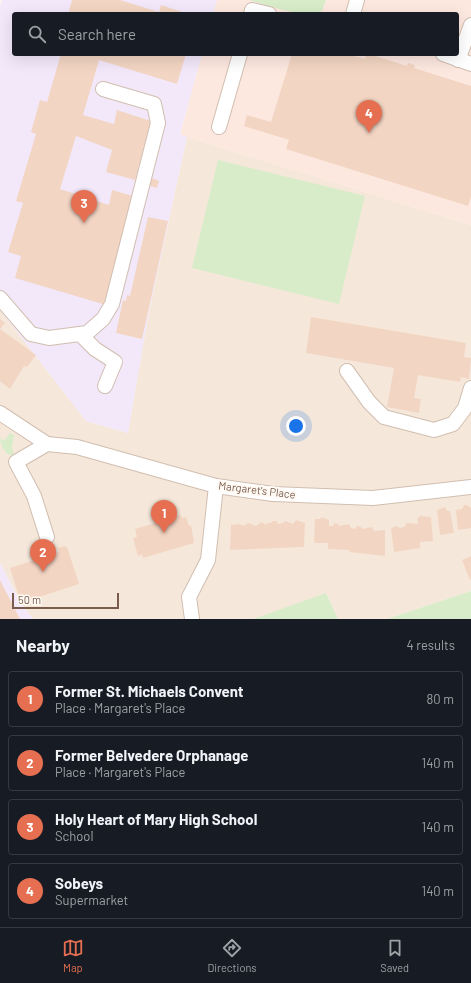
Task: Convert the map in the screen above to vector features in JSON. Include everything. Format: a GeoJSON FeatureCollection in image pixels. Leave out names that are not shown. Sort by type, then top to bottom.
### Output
{"type":"FeatureCollection","features":[{"type":"Feature","properties":{"kind":"street"},"geometry":{"type":"LineString","coordinates":[[354,12],[357,0]]}},
{"type":"Feature","properties":{"kind":"street"},"geometry":{"type":"LineString","coordinates":[[252,12],[252,10],[260,12]]}},
{"type":"Feature","properties":{"kind":"street"},"geometry":{"type":"LineString","coordinates":[[448,56],[465,62],[471,25]]}},
{"type":"Feature","properties":{"kind":"street"},"geometry":{"type":"LineString","coordinates":[[219,127],[239,56]]}},
{"type":"Feature","properties":{"kind":"street"},"geometry":{"type":"LineString","coordinates":[[0,298],[31,334],[49,338],[87,333],[103,319],[112,304],[158,123],[154,104],[103,89]]}},
{"type":"Feature","properties":{"kind":"street"},"geometry":{"type":"LineString","coordinates":[[80,334],[95,349],[115,362],[105,386]]}},
{"type":"Feature","properties":{"kind":"street"},"geometry":{"type":"LineString","coordinates":[[347,371],[370,402],[384,417],[434,430],[454,424],[465,408],[471,388]]}},
{"type":"Feature","properties":{"kind":"street"},"geometry":{"type":"LineString","coordinates":[[0,413],[47,444],[16,462],[34,496],[46,537]]}},
{"type":"Feature","properties":{"kind":"street","name":"Margaret's Place"},"geometry":{"type":"LineString","coordinates":[[47,444],[77,447],[216,486],[273,494],[374,498],[471,487]]}},
{"type":"Feature","properties":{"kind":"street"},"geometry":{"type":"LineString","coordinates":[[192,619],[189,597],[208,560],[216,486]]}},
{"type":"Feature","properties":{"kind":"shaded area"},"geometry":{"type":"Polygon","coordinates":[[[2,0],[217,0],[214,12],[12,12],[12,56],[201,56],[180,134],[187,137],[149,311],[128,433],[86,421],[0,310],[0,6],[2,0]]]}},
{"type":"Feature","properties":{"kind":"shaded area"},"geometry":{"type":"Polygon","coordinates":[[[217,0],[250,0],[295,12],[214,12],[217,0]]]}},
{"type":"Feature","properties":{"kind":"shaded area"},"geometry":{"type":"Polygon","coordinates":[[[326,0],[471,0],[471,225],[180,135],[201,56],[459,56],[459,12],[320,12],[322,11],[326,0]]]}},
{"type":"Feature","properties":{"kind":"shaded area"},"geometry":{"type":"Polygon","coordinates":[[[187,137],[471,225],[471,591],[387,619],[338,619],[326,593],[264,619],[33,619],[21,603],[0,563],[0,310],[86,421],[128,433],[149,311],[187,137]]]}},
{"type":"Feature","properties":{"kind":"shaded area"},"geometry":{"type":"Polygon","coordinates":[[[0,563],[21,603],[33,619],[0,619],[0,563]]]}},
{"type":"Feature","properties":{"kind":"green space"},"geometry":{"type":"Polygon","coordinates":[[[249,0],[326,0],[322,11],[318,12],[291,12],[249,0]]]}},
{"type":"Feature","properties":{"kind":"green space"},"geometry":{"type":"Polygon","coordinates":[[[218,160],[365,196],[339,304],[192,268],[218,160]]]}},
{"type":"Feature","properties":{"kind":"green space"},"geometry":{"type":"Polygon","coordinates":[[[10,433],[14,435],[12,447],[14,455],[6,452],[0,441],[0,438],[4,441],[10,433]]]}},
{"type":"Feature","properties":{"kind":"green space"},"geometry":{"type":"Polygon","coordinates":[[[471,591],[471,619],[387,619],[471,591]]]}},
{"type":"Feature","properties":{"kind":"green space"},"geometry":{"type":"Polygon","coordinates":[[[326,593],[338,619],[253,619],[326,593]]]}},
{"type":"Feature","properties":{"kind":"building"},"geometry":{"type":"Polygon","coordinates":[[[72,0],[120,0],[159,12],[69,12],[72,0]]]}},
{"type":"Feature","properties":{"kind":"building"},"geometry":{"type":"Polygon","coordinates":[[[161,5],[182,12],[159,12],[161,5]]]}},
{"type":"Feature","properties":{"kind":"building"},"geometry":{"type":"Polygon","coordinates":[[[60,56],[185,56],[177,84],[99,60],[83,115],[114,124],[117,110],[151,121],[135,180],[106,172],[112,150],[76,136],[60,189],[109,205],[112,190],[136,197],[106,305],[15,278],[21,256],[8,252],[23,203],[16,201],[36,134],[31,132],[40,100],[47,102],[60,56]]]}},
{"type":"Feature","properties":{"kind":"building"},"geometry":{"type":"Polygon","coordinates":[[[291,56],[354,56],[365,59],[366,56],[375,56],[407,66],[408,63],[415,65],[414,68],[471,86],[471,197],[468,206],[286,149],[289,140],[244,126],[247,115],[271,122],[291,56]]]}},
{"type":"Feature","properties":{"kind":"building"},"geometry":{"type":"Polygon","coordinates":[[[152,178],[159,181],[157,188],[150,186],[152,178]]]}},
{"type":"Feature","properties":{"kind":"building"},"geometry":{"type":"Polygon","coordinates":[[[148,217],[168,221],[142,339],[116,333],[123,300],[126,301],[127,295],[130,296],[148,217]]]}},
{"type":"Feature","properties":{"kind":"building"},"geometry":{"type":"Polygon","coordinates":[[[311,317],[466,343],[464,357],[471,358],[469,379],[461,377],[460,382],[418,375],[414,398],[421,399],[419,413],[387,407],[394,368],[306,353],[311,317]]]}},
{"type":"Feature","properties":{"kind":"building"},"geometry":{"type":"Polygon","coordinates":[[[0,319],[5,323],[0,329],[0,319]]]}},
{"type":"Feature","properties":{"kind":"building"},"geometry":{"type":"Polygon","coordinates":[[[0,329],[36,355],[27,367],[24,366],[10,389],[0,381],[0,329]]]}},
{"type":"Feature","properties":{"kind":"building"},"geometry":{"type":"Polygon","coordinates":[[[464,505],[471,508],[471,528],[458,530],[456,510],[462,509],[464,505]]]}},
{"type":"Feature","properties":{"kind":"building"},"geometry":{"type":"Polygon","coordinates":[[[445,507],[447,511],[450,511],[454,533],[440,535],[437,510],[445,507]]]}},
{"type":"Feature","properties":{"kind":"building"},"geometry":{"type":"Polygon","coordinates":[[[181,515],[182,518],[186,517],[189,526],[191,525],[194,543],[143,558],[142,554],[138,556],[133,538],[137,537],[135,529],[181,515]]]}},
{"type":"Feature","properties":{"kind":"building"},"geometry":{"type":"Polygon","coordinates":[[[420,516],[431,517],[433,541],[420,542],[420,548],[394,552],[391,528],[397,526],[399,528],[404,527],[407,523],[418,524],[417,519],[420,516]]]}},
{"type":"Feature","properties":{"kind":"building"},"geometry":{"type":"Polygon","coordinates":[[[322,517],[329,520],[329,526],[333,526],[334,523],[338,524],[339,526],[349,524],[351,528],[356,529],[357,526],[361,527],[362,529],[372,527],[374,531],[385,530],[385,556],[349,552],[350,550],[328,549],[328,543],[314,543],[315,519],[320,519],[322,517]]]}},
{"type":"Feature","properties":{"kind":"building"},"geometry":{"type":"Polygon","coordinates":[[[296,520],[305,523],[304,547],[230,550],[231,525],[240,524],[243,526],[248,523],[256,526],[261,522],[267,525],[267,523],[271,523],[273,521],[276,521],[278,524],[285,521],[293,524],[296,520]]]}},
{"type":"Feature","properties":{"kind":"building"},"geometry":{"type":"Polygon","coordinates":[[[64,546],[67,547],[79,584],[21,603],[10,568],[59,552],[58,548],[64,546]]]}},
{"type":"Feature","properties":{"kind":"building"},"geometry":{"type":"Polygon","coordinates":[[[471,556],[471,579],[470,580],[462,560],[471,556]]]}},
{"type":"Feature","properties":{"kind":"building"},"geometry":{"type":"Polygon","coordinates":[[[0,580],[20,619],[0,619],[0,580]]]}},
{"type":"Feature","properties":{"kind":"place","name":"Sobeys"},"geometry":{"type":"Point","coordinates":[369,133]}},
{"type":"Feature","properties":{"kind":"place","name":"Holy Heart of Mary High School"},"geometry":{"type":"Point","coordinates":[84,223]}},
{"type":"Feature","properties":{"kind":"place","name":"Former St. Michaels Convent"},"geometry":{"type":"Point","coordinates":[164,533]}},
{"type":"Feature","properties":{"kind":"place","name":"Former Belvedere Orphanage"},"geometry":{"type":"Point","coordinates":[43,572]}}]}
